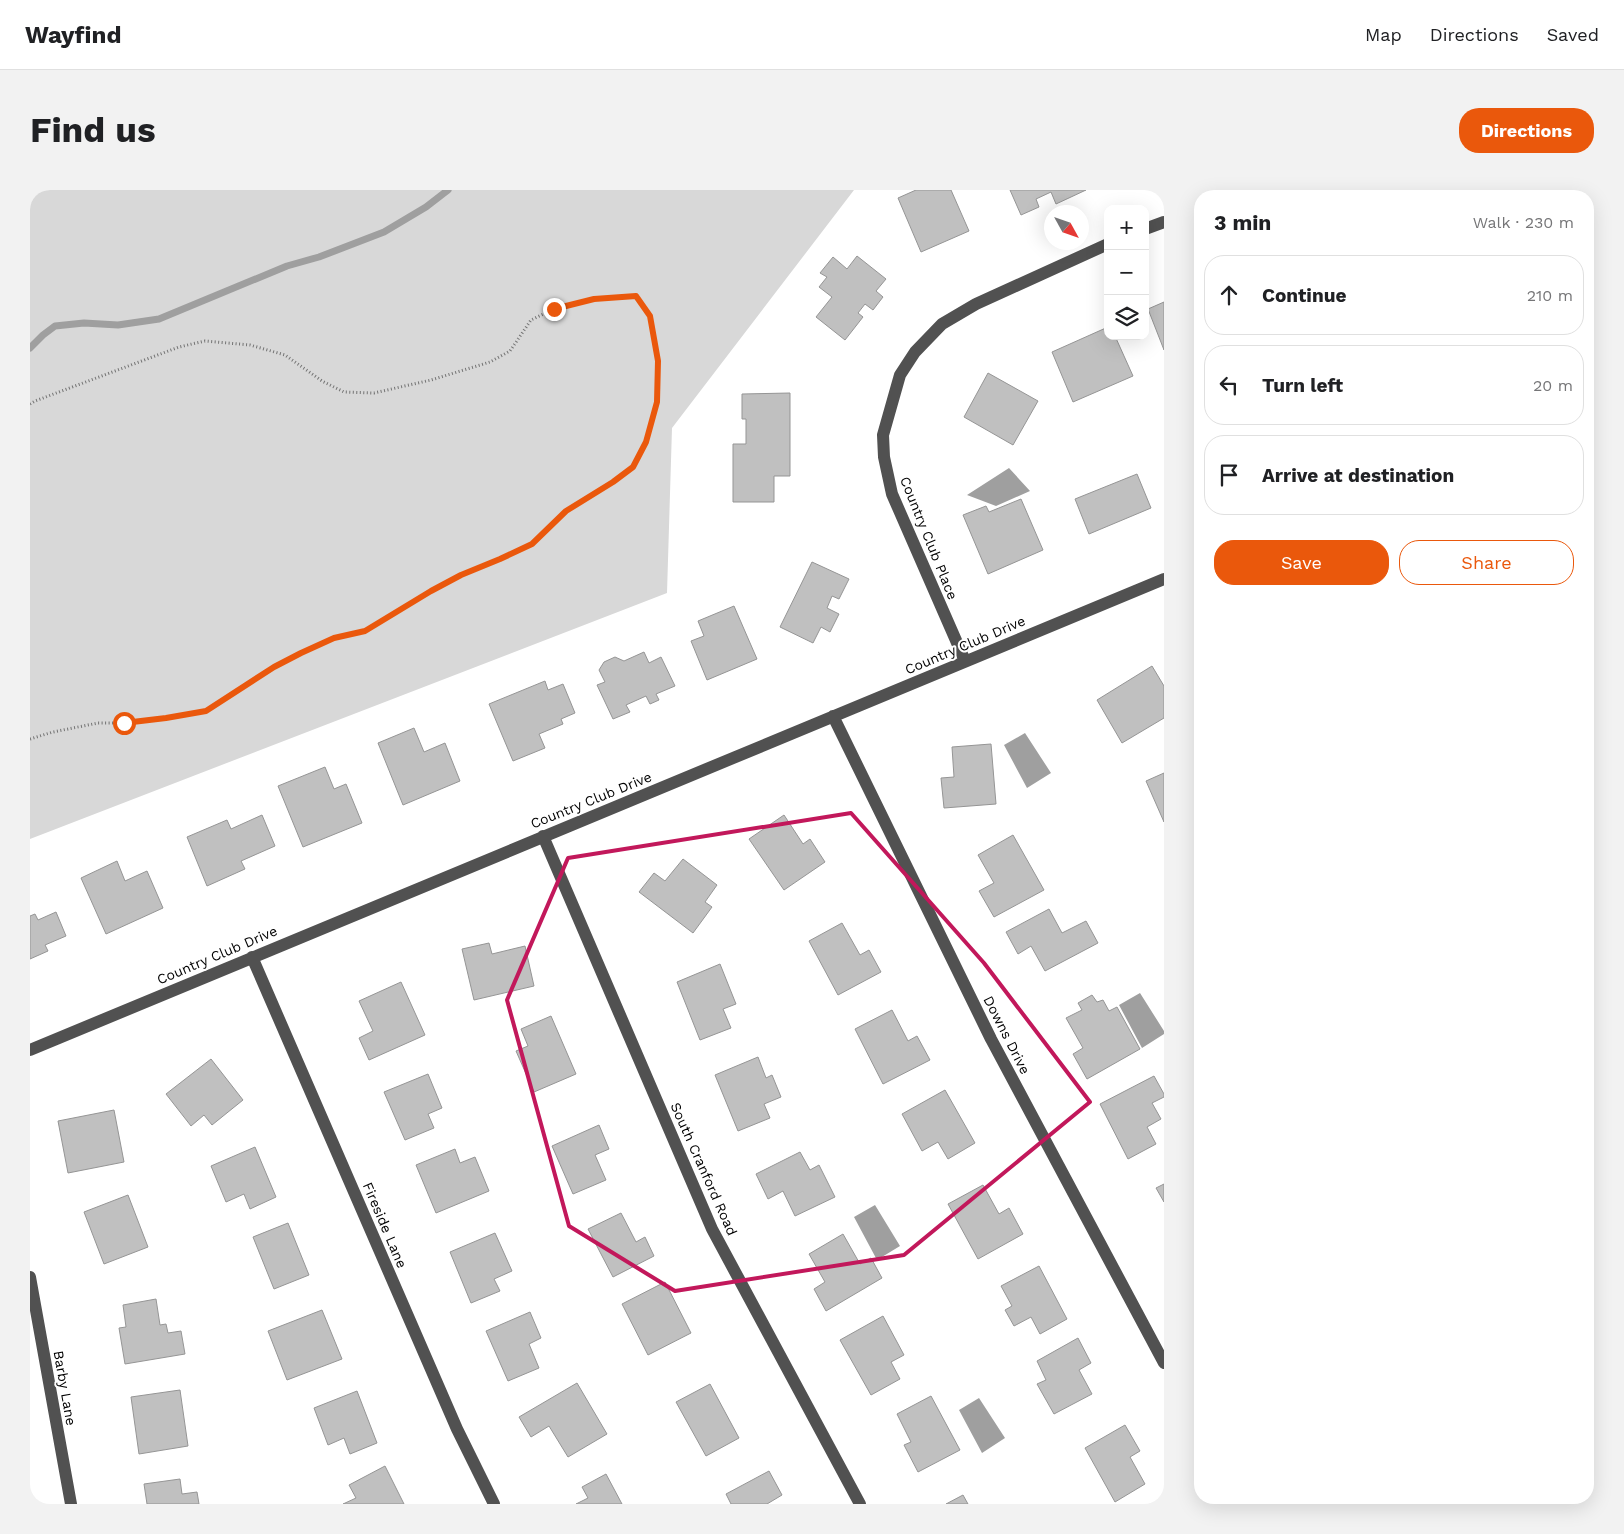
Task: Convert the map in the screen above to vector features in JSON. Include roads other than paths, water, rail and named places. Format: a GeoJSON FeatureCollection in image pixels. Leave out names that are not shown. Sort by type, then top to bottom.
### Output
{"type":"FeatureCollection","features":[{"type":"Feature","properties":{"kind":"street"},"geometry":{"type":"LineString","coordinates":[[1149,228],[1164,222]]}},
{"type":"Feature","properties":{"kind":"street","name":"Country Club Place"},"geometry":{"type":"LineString","coordinates":[[965,661],[892,494],[884,457],[883,435],[900,375],[915,352],[942,324],[976,304],[1104,246]]}},
{"type":"Feature","properties":{"kind":"street","name":"Country Club Drive"},"geometry":{"type":"LineString","coordinates":[[30,1050],[1164,579]]}},
{"type":"Feature","properties":{"kind":"street","name":"Downs Drive"},"geometry":{"type":"LineString","coordinates":[[832,716],[991,1039],[1164,1362]]}},
{"type":"Feature","properties":{"kind":"street","name":"South Cranford Road"},"geometry":{"type":"LineString","coordinates":[[543,836],[712,1229],[860,1504]]}},
{"type":"Feature","properties":{"kind":"street","name":"Fireside Lane"},"geometry":{"type":"LineString","coordinates":[[252,957],[457,1429],[494,1504]]}},
{"type":"Feature","properties":{"kind":"street","name":"Barby Lane"},"geometry":{"type":"LineString","coordinates":[[30,1276],[71,1504]]}},
{"type":"Feature","properties":{"kind":"waterway"},"geometry":{"type":"LineString","coordinates":[[30,348],[55,326],[84,323],[118,325],[159,319],[287,266],[319,257],[384,232],[426,207],[448,190]]}}]}
